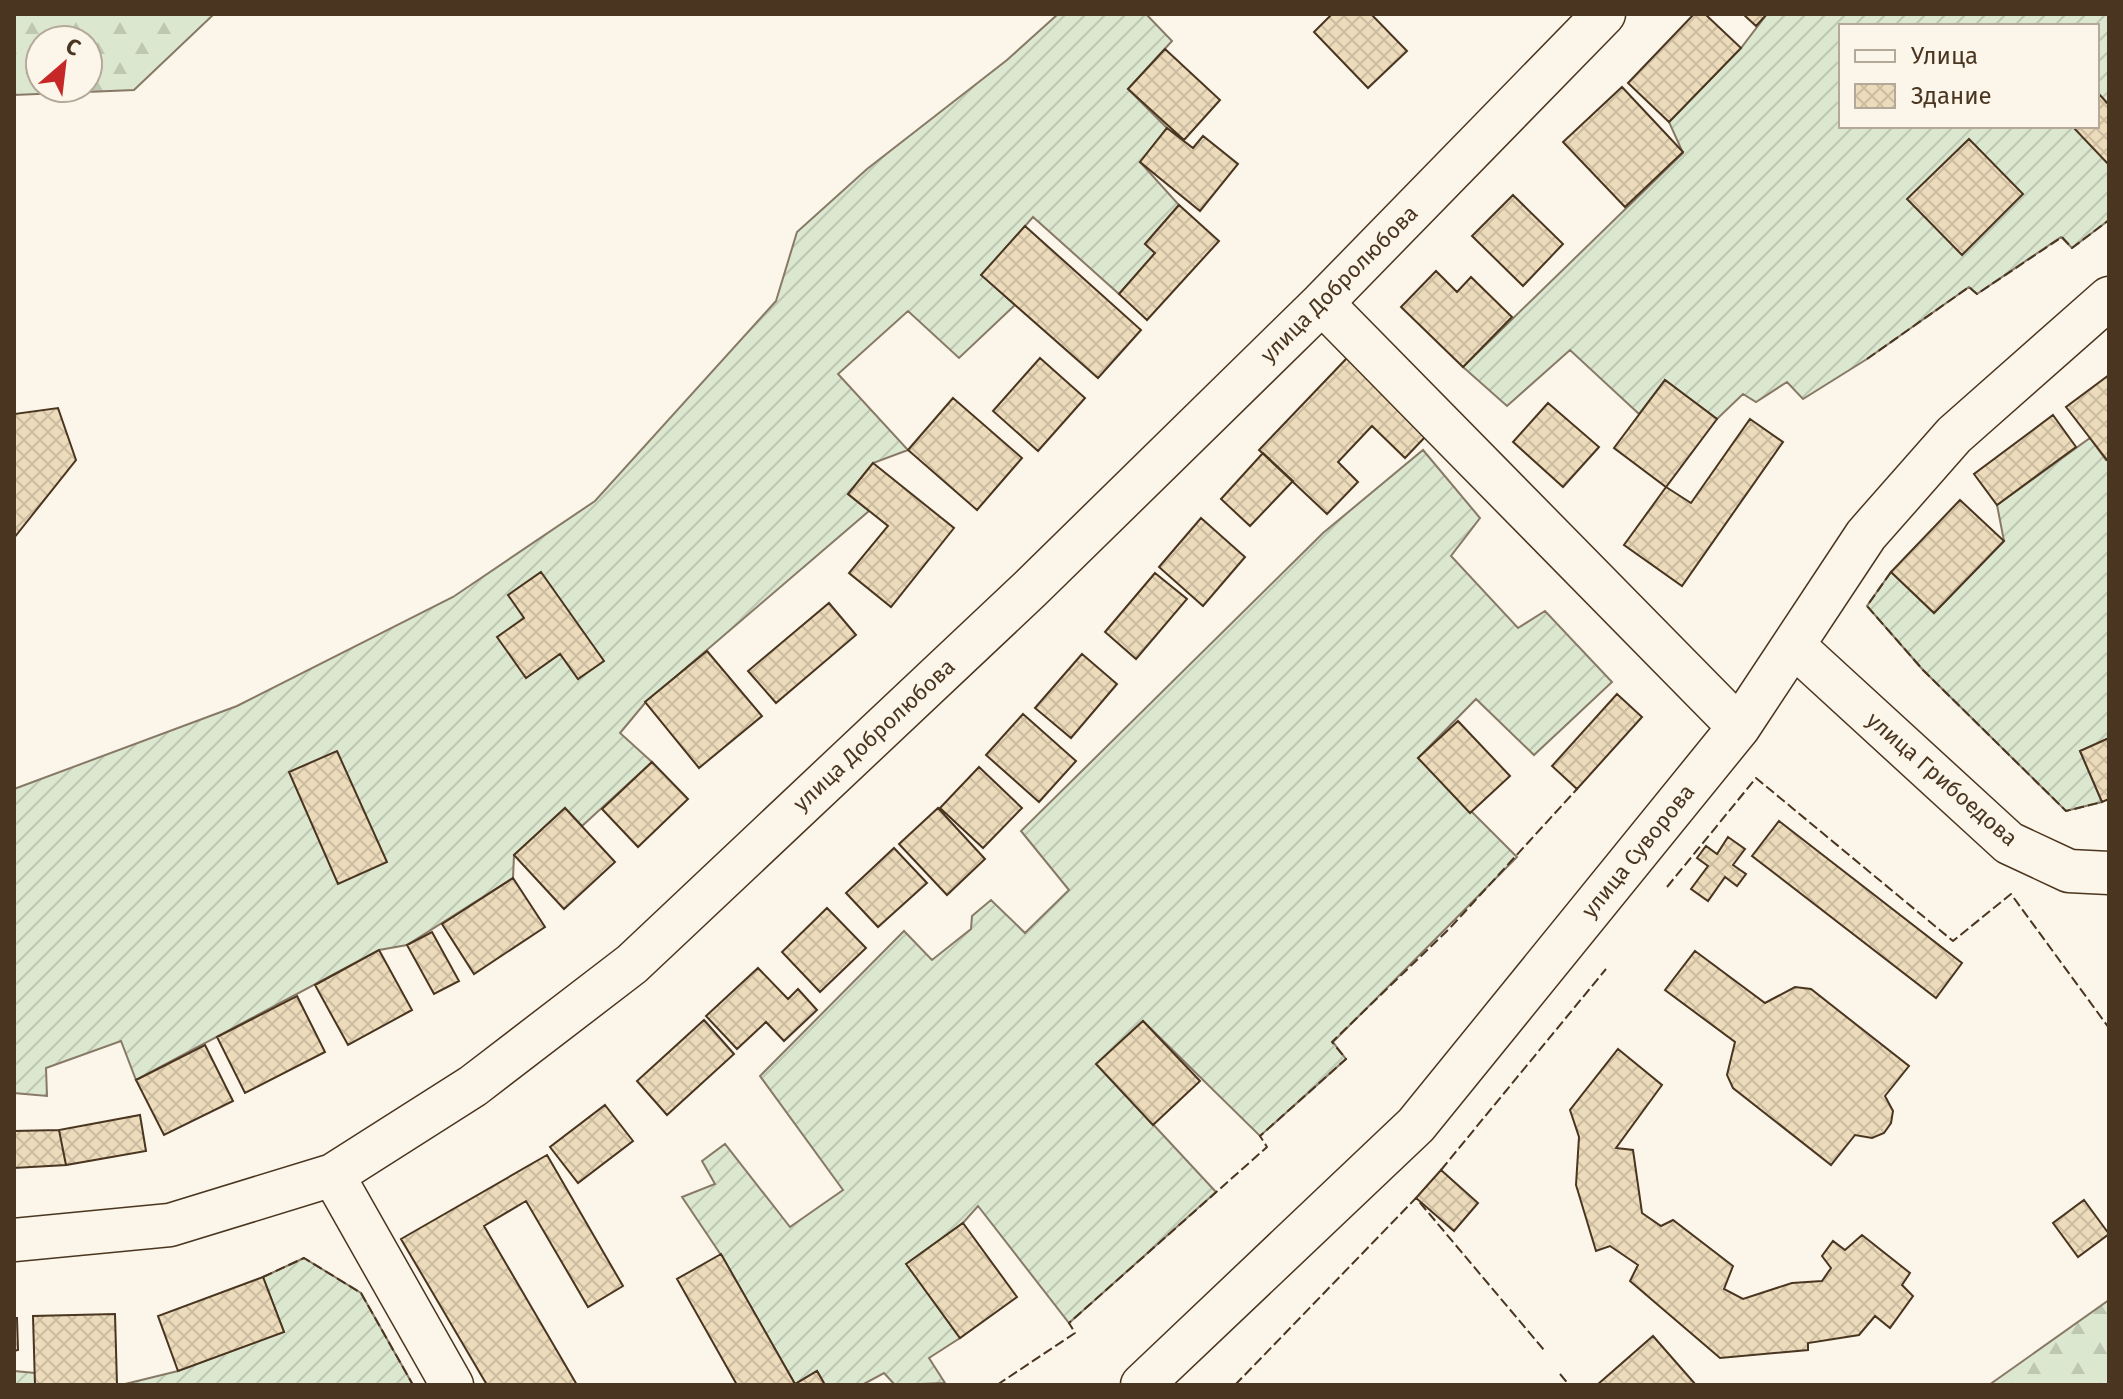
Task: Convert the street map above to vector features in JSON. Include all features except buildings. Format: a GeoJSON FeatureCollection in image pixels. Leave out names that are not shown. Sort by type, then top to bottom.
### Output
{"type":"FeatureCollection","features":[{"type":"Feature","properties":{"kind":"street","name":"улица Добролюбова"},"geometry":{"type":"LineString","coordinates":[[14,1240],[170,1225],[333,1175],[473,1086],[632,964],[1031,588],[1322,303],[1604,14]]}},
{"type":"Feature","properties":{"kind":"street","name":"улица Суворова"},"geometry":{"type":"LineString","coordinates":[[1142,1385],[1416,1125],[1739,727],[1866,535],[1954,435],[2109,298]]}},
{"type":"Feature","properties":{"kind":"street"},"geometry":{"type":"LineString","coordinates":[[1322,303],[1739,727]]}},
{"type":"Feature","properties":{"kind":"street","name":"улица Грибоедова"},"geometry":{"type":"LineString","coordinates":[[1794,646],[2009,843],[2069,871],[2109,873]]}},
{"type":"Feature","properties":{"kind":"street"},"geometry":{"type":"LineString","coordinates":[[333,1175],[452,1385]]}},
{"type":"Feature","properties":{"kind":"green space"},"geometry":{"type":"Polygon","coordinates":[[[14,14],[214,14],[134,90],[104,91],[104,24],[24,24],[24,95],[14,95],[14,14]]]}},
{"type":"Feature","properties":{"kind":"green space"},"geometry":{"type":"Polygon","coordinates":[[[1058,14],[1146,14],[1172,41],[1128,89],[1167,128],[1140,162],[1179,205],[1145,244],[1155,253],[1119,294],[1033,217],[982,275],[1015,305],[959,358],[908,311],[838,374],[908,450],[873,463],[848,494],[869,511],[645,703],[620,733],[652,762],[582,826],[565,808],[514,855],[513,878],[407,945],[379,950],[136,1080],[121,1041],[46,1068],[47,1096],[14,1093],[14,789],[237,706],[453,597],[595,501],[776,301],[797,232],[867,169],[1007,60],[1058,14]]]}},
{"type":"Feature","properties":{"kind":"green space"},"geometry":{"type":"Polygon","coordinates":[[[1767,14],[2109,14],[2109,220],[2072,248],[2061,237],[1977,294],[1969,287],[1867,359],[1803,399],[1787,382],[1756,402],[1743,394],[1717,419],[1665,380],[1639,414],[1570,350],[1507,406],[1463,367],[1683,153],[1669,122],[1741,48],[1767,14]]]}},
{"type":"Feature","properties":{"kind":"green space"},"geometry":{"type":"Polygon","coordinates":[[[2090,438],[2106,460],[2109,459],[2109,738],[2080,751],[2102,802],[2066,811],[1923,670],[1867,606],[1891,572],[1934,613],[2004,541],[1997,505],[2090,438]]]}},
{"type":"Feature","properties":{"kind":"green space"},"geometry":{"type":"Polygon","coordinates":[[[1423,450],[1480,518],[1451,556],[1518,628],[1545,611],[1612,682],[1534,755],[1476,699],[1418,758],[1517,857],[1333,1042],[1346,1059],[1260,1136],[1143,1021],[1097,1064],[1216,1192],[1069,1323],[978,1206],[963,1223],[907,1264],[960,1338],[929,1358],[945,1383],[895,1385],[884,1373],[862,1385],[825,1385],[817,1371],[795,1384],[723,1258],[682,1197],[715,1184],[702,1161],[725,1144],[790,1227],[843,1190],[760,1076],[904,931],[932,960],[971,929],[972,916],[991,900],[1025,933],[1069,890],[1021,831],[1323,533],[1423,450]]]}},
{"type":"Feature","properties":{"kind":"green space"},"geometry":{"type":"Polygon","coordinates":[[[304,1258],[361,1293],[413,1385],[121,1385],[178,1371],[284,1332],[263,1277],[304,1258]]]}},
{"type":"Feature","properties":{"kind":"green space"},"geometry":{"type":"Polygon","coordinates":[[[2109,1300],[2109,1385],[1989,1385],[2109,1300]]]}},
{"type":"Feature","properties":{"kind":"green space"},"geometry":{"type":"Polygon","coordinates":[[[14,1371],[35,1373],[35,1385],[14,1385],[14,1371]]]}},
{"type":"Feature","properties":{"kind":"fence"},"geometry":{"type":"LineString","coordinates":[[1867,359],[1969,287],[1977,294],[2062,237],[2072,248],[2109,220]]}},
{"type":"Feature","properties":{"kind":"fence"},"geometry":{"type":"LineString","coordinates":[[1891,572],[1867,606],[1923,670],[2066,811],[2102,802]]}},
{"type":"Feature","properties":{"kind":"fence"},"geometry":{"type":"LineString","coordinates":[[1667,887],[1756,778],[1953,941],[2011,894],[2109,1028]]}},
{"type":"Feature","properties":{"kind":"fence"},"geometry":{"type":"LineString","coordinates":[[997,1385],[1075,1333],[1069,1323],[1267,1147],[1260,1136],[1346,1059],[1332,1042],[1450,928],[1577,789]]}},
{"type":"Feature","properties":{"kind":"fence"},"geometry":{"type":"LineString","coordinates":[[1441,1170],[1606,969]]}},
{"type":"Feature","properties":{"kind":"fence"},"geometry":{"type":"LineString","coordinates":[[1235,1385],[1416,1198],[1544,1350]]}},
{"type":"Feature","properties":{"kind":"fence"},"geometry":{"type":"LineString","coordinates":[[263,1277],[304,1258],[361,1293],[413,1385]]}},
{"type":"Feature","properties":{"kind":"fence"},"geometry":{"type":"LineString","coordinates":[[1560,1374],[1569,1385]]}}]}
